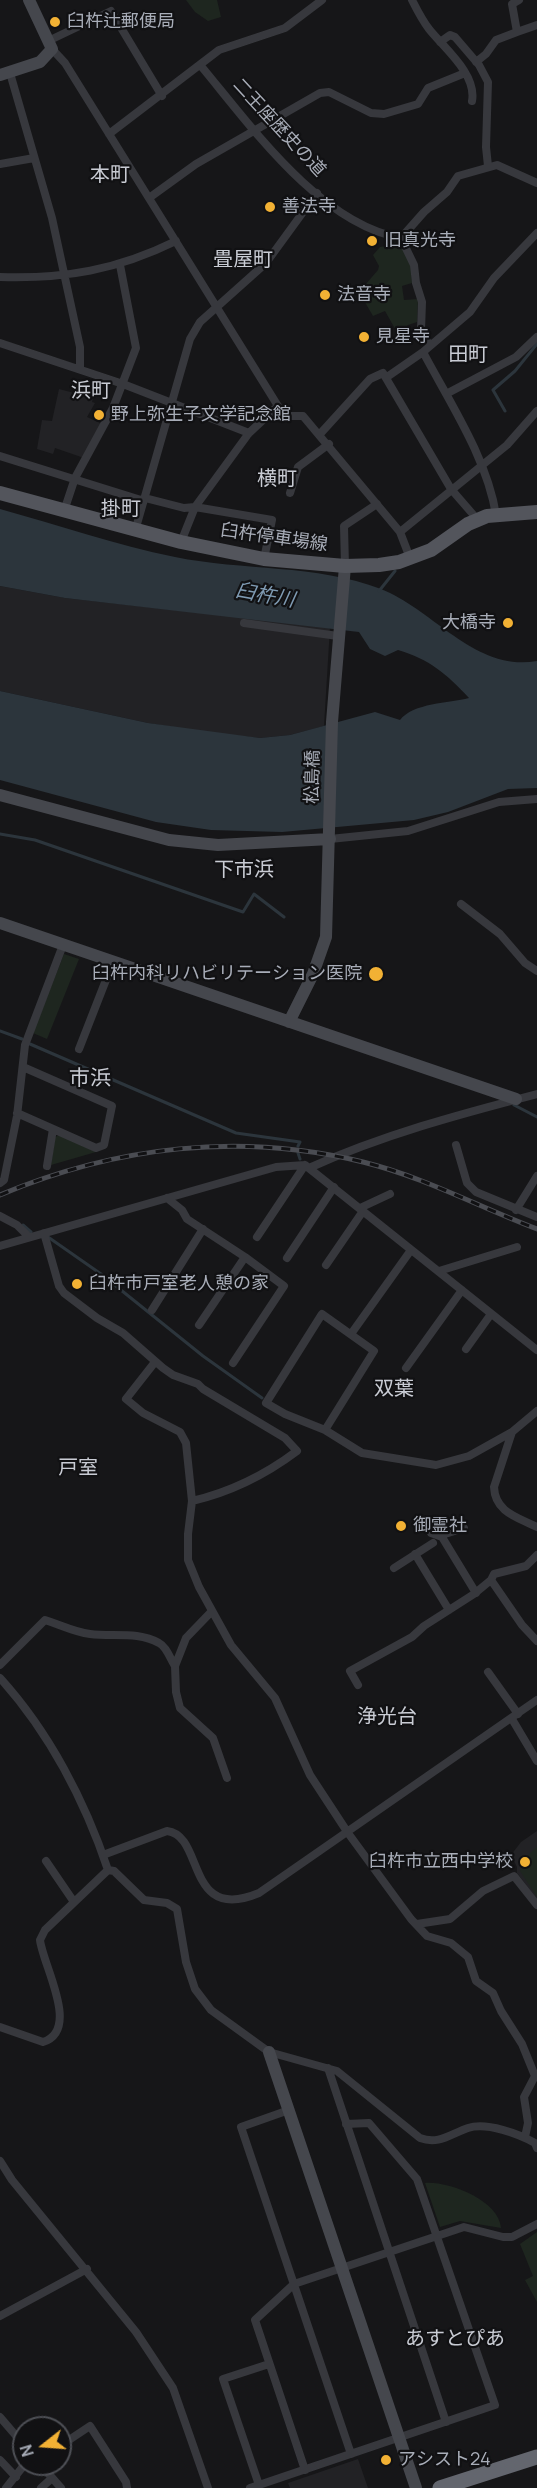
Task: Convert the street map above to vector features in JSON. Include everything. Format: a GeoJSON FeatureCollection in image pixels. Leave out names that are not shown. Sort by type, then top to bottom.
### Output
{"type":"FeatureCollection","features":[{"type":"Feature","properties":{"kind":"highway"},"geometry":{"type":"LineString","coordinates":[[440,2488],[537,2457]]}},
{"type":"Feature","properties":{"kind":"main road","name":"臼杵停車場線"},"geometry":{"type":"LineString","coordinates":[[0,493],[181,542],[345,572],[379,566],[431,550],[477,519],[537,512]]}},
{"type":"Feature","properties":{"kind":"street"},"geometry":{"type":"LineString","coordinates":[[29,0],[50,45],[65,63],[278,406],[285,416],[303,416],[329,444],[400,532],[410,558]]}},
{"type":"Feature","properties":{"kind":"street"},"geometry":{"type":"LineString","coordinates":[[109,134],[162,96],[219,50],[285,28],[322,0]]}},
{"type":"Feature","properties":{"kind":"street"},"geometry":{"type":"LineString","coordinates":[[412,0],[427,26],[465,73],[472,91],[472,101]]}},
{"type":"Feature","properties":{"kind":"street"},"geometry":{"type":"LineString","coordinates":[[518,32],[512,4],[519,0]]}},
{"type":"Feature","properties":{"kind":"street"},"geometry":{"type":"LineString","coordinates":[[80,369],[80,347],[52,218],[5,74],[40,62],[50,45],[111,11],[162,96]]}},
{"type":"Feature","properties":{"kind":"street"},"geometry":{"type":"LineString","coordinates":[[476,62],[486,54],[496,40],[537,25]]}},
{"type":"Feature","properties":{"kind":"street"},"geometry":{"type":"LineString","coordinates":[[440,42],[453,36],[476,62],[488,82],[486,147],[488,166]]}},
{"type":"Feature","properties":{"kind":"street","name":"二王座歴史の道"},"geometry":{"type":"LineString","coordinates":[[201,66],[256,132],[317,193],[358,223],[381,234],[401,238]]}},
{"type":"Feature","properties":{"kind":"street"},"geometry":{"type":"LineString","coordinates":[[149,198],[196,164],[256,132],[322,92],[329,92],[371,112],[384,114],[418,104],[428,88],[465,73]]}},
{"type":"Feature","properties":{"kind":"street"},"geometry":{"type":"LineString","coordinates":[[0,164],[34,159]]}},
{"type":"Feature","properties":{"kind":"street"},"geometry":{"type":"LineString","coordinates":[[496,515],[492,492],[482,463],[446,394],[427,349],[421,330],[422,302],[416,283],[414,265],[401,238],[424,212],[447,192],[455,179],[488,166],[497,165],[537,183]]}},
{"type":"Feature","properties":{"kind":"street"},"geometry":{"type":"LineString","coordinates":[[135,531],[190,339],[200,322],[267,262],[317,193]]}},
{"type":"Feature","properties":{"kind":"street"},"geometry":{"type":"LineString","coordinates":[[387,377],[427,349],[470,312],[494,278],[537,233]]}},
{"type":"Feature","properties":{"kind":"street"},"geometry":{"type":"LineString","coordinates":[[0,277],[41,278],[120,265],[176,241]]}},
{"type":"Feature","properties":{"kind":"street"},"geometry":{"type":"LineString","coordinates":[[64,511],[75,478],[123,384],[136,348],[120,265]]}},
{"type":"Feature","properties":{"kind":"street"},"geometry":{"type":"LineString","coordinates":[[446,394],[516,357],[537,337]]}},
{"type":"Feature","properties":{"kind":"street"},"geometry":{"type":"LineString","coordinates":[[0,343],[123,384],[249,433]]}},
{"type":"Feature","properties":{"kind":"street"},"geometry":{"type":"LineString","coordinates":[[320,434],[369,379],[382,373],[387,377],[452,489],[477,519]]}},
{"type":"Feature","properties":{"kind":"street"},"geometry":{"type":"LineString","coordinates":[[181,542],[195,507],[249,433],[278,406]]}},
{"type":"Feature","properties":{"kind":"street"},"geometry":{"type":"LineString","coordinates":[[400,532],[482,463],[507,445],[537,411]]}},
{"type":"Feature","properties":{"kind":"street"},"geometry":{"type":"LineString","coordinates":[[290,493],[298,467],[329,444]]}},
{"type":"Feature","properties":{"kind":"street"},"geometry":{"type":"LineString","coordinates":[[0,456],[141,500],[145,498],[184,508],[195,507],[272,520],[264,559]]}},
{"type":"Feature","properties":{"kind":"street"},"geometry":{"type":"LineString","coordinates":[[345,572],[344,526],[377,504]]}},
{"type":"Feature","properties":{"kind":"street","name":"松島橋"},"geometry":{"type":"LineString","coordinates":[[289,1022],[313,974],[326,937],[331,835],[332,722],[345,572]]}},
{"type":"Feature","properties":{"kind":"street"},"geometry":{"type":"LineString","coordinates":[[244,623],[338,634]]}},
{"type":"Feature","properties":{"kind":"street"},"geometry":{"type":"LineString","coordinates":[[0,795],[169,840],[218,845],[408,831],[499,802],[537,799]]}},
{"type":"Feature","properties":{"kind":"street"},"geometry":{"type":"LineString","coordinates":[[461,904],[500,934],[525,963],[537,971]]}},
{"type":"Feature","properties":{"kind":"street"},"geometry":{"type":"LineString","coordinates":[[0,923],[516,1099]]}},
{"type":"Feature","properties":{"kind":"street"},"geometry":{"type":"LineString","coordinates":[[0,1183],[4,1180],[17,1113],[25,1044],[63,945]]}},
{"type":"Feature","properties":{"kind":"street"},"geometry":{"type":"LineString","coordinates":[[79,1049],[113,962]]}},
{"type":"Feature","properties":{"kind":"street"},"geometry":{"type":"LineString","coordinates":[[17,1113],[96,1148],[104,1145],[112,1106],[23,1067]]}},
{"type":"Feature","properties":{"kind":"street"},"geometry":{"type":"LineString","coordinates":[[0,1246],[276,1167],[307,1166],[417,1128],[537,1094]]}},
{"type":"Feature","properties":{"kind":"street"},"geometry":{"type":"LineString","coordinates":[[47,1166],[53,1129]]}},
{"type":"Feature","properties":{"kind":"street"},"geometry":{"type":"LineString","coordinates":[[456,1145],[467,1183],[476,1192],[537,1217]]}},
{"type":"Feature","properties":{"kind":"street"},"geometry":{"type":"LineString","coordinates":[[307,1166],[537,1350]]}},
{"type":"Feature","properties":{"kind":"street"},"geometry":{"type":"LineString","coordinates":[[257,1237],[307,1166]]}},
{"type":"Feature","properties":{"kind":"street"},"geometry":{"type":"LineString","coordinates":[[516,1210],[537,1176]]}},
{"type":"Feature","properties":{"kind":"street"},"geometry":{"type":"LineString","coordinates":[[287,1258],[334,1187]]}},
{"type":"Feature","properties":{"kind":"street"},"geometry":{"type":"LineString","coordinates":[[326,1265],[361,1209],[390,1194]]}},
{"type":"Feature","properties":{"kind":"street"},"geometry":{"type":"LineString","coordinates":[[167,1198],[182,1210],[187,1219],[284,1286],[233,1363]]}},
{"type":"Feature","properties":{"kind":"street"},"geometry":{"type":"LineString","coordinates":[[0,1216],[17,1225],[29,1237]]}},
{"type":"Feature","properties":{"kind":"street"},"geometry":{"type":"LineString","coordinates":[[152,1310],[203,1229]]}},
{"type":"Feature","properties":{"kind":"street"},"geometry":{"type":"LineString","coordinates":[[44,1233],[59,1286],[64,1293],[123,1333],[173,1375],[198,1384],[273,1430],[297,1451],[276,1467],[231,1491],[192,1500]]}},
{"type":"Feature","properties":{"kind":"street"},"geometry":{"type":"LineString","coordinates":[[439,1272],[517,1247]]}},
{"type":"Feature","properties":{"kind":"street"},"geometry":{"type":"LineString","coordinates":[[351,1334],[411,1250]]}},
{"type":"Feature","properties":{"kind":"street"},"geometry":{"type":"LineString","coordinates":[[199,1326],[245,1257]]}},
{"type":"Feature","properties":{"kind":"street"},"geometry":{"type":"LineString","coordinates":[[406,1368],[462,1290]]}},
{"type":"Feature","properties":{"kind":"street"},"geometry":{"type":"LineString","coordinates":[[325,1430],[374,1351],[322,1314],[266,1403],[285,1414],[325,1430],[362,1453],[436,1465],[469,1456],[512,1432],[537,1411]]}},
{"type":"Feature","properties":{"kind":"street"},"geometry":{"type":"LineString","coordinates":[[466,1349],[491,1314]]}},
{"type":"Feature","properties":{"kind":"street"},"geometry":{"type":"LineString","coordinates":[[155,1362],[126,1399],[143,1413],[180,1432],[187,1450],[192,1500],[188,1560],[212,1611],[241,1659],[275,1698],[310,1774],[348,1833],[427,1936],[451,1943],[468,1957],[476,1981],[493,1993],[501,2012],[522,2044],[535,2076],[524,2097],[528,2123],[525,2138]]}},
{"type":"Feature","properties":{"kind":"street"},"geometry":{"type":"LineString","coordinates":[[512,1432],[494,1487],[494,1495],[501,1509],[537,1527]]}},
{"type":"Feature","properties":{"kind":"street"},"geometry":{"type":"LineString","coordinates":[[427,1524],[431,1533],[442,1538],[476,1593]]}},
{"type":"Feature","properties":{"kind":"street"},"geometry":{"type":"LineString","coordinates":[[442,1538],[445,1534],[464,1528]]}},
{"type":"Feature","properties":{"kind":"street"},"geometry":{"type":"LineString","coordinates":[[394,1568],[432,1543]]}},
{"type":"Feature","properties":{"kind":"street"},"geometry":{"type":"LineString","coordinates":[[414,1554],[448,1610]]}},
{"type":"Feature","properties":{"kind":"street"},"geometry":{"type":"LineString","coordinates":[[358,1686],[350,1671],[412,1637],[448,1610],[476,1593],[491,1581],[494,1574],[526,1566],[537,1555]]}},
{"type":"Feature","properties":{"kind":"street"},"geometry":{"type":"LineString","coordinates":[[491,1581],[537,1641]]}},
{"type":"Feature","properties":{"kind":"street"},"geometry":{"type":"LineString","coordinates":[[212,1611],[186,1638],[175,1666],[176,1692],[180,1708],[213,1738],[227,1778]]}},
{"type":"Feature","properties":{"kind":"street"},"geometry":{"type":"LineString","coordinates":[[0,1665],[45,1620],[68,1630],[90,1634],[128,1635],[152,1640],[164,1647],[175,1666]]}},
{"type":"Feature","properties":{"kind":"street"},"geometry":{"type":"LineString","coordinates":[[488,1672],[537,1761]]}},
{"type":"Feature","properties":{"kind":"street"},"geometry":{"type":"LineString","coordinates":[[0,1678],[19,1699],[63,1767],[93,1825],[108,1870]]}},
{"type":"Feature","properties":{"kind":"street"},"geometry":{"type":"LineString","coordinates":[[103,1855],[167,1832],[175,1832],[186,1843],[197,1873],[206,1886],[217,1895],[230,1900],[259,1893],[537,1700]]}},
{"type":"Feature","properties":{"kind":"street"},"geometry":{"type":"LineString","coordinates":[[46,1861],[74,1902]]}},
{"type":"Feature","properties":{"kind":"street"},"geometry":{"type":"LineString","coordinates":[[0,2027],[43,2042],[48,2041],[58,2030],[62,2015],[40,1940],[45,1930],[108,1870]]}},
{"type":"Feature","properties":{"kind":"street"},"geometry":{"type":"LineString","coordinates":[[108,1870],[114,1871],[144,1900],[168,1903],[176,1908],[186,1962],[201,1997],[228,2025],[269,2052],[337,2071],[409,2132],[423,2140],[441,2140],[476,2127],[525,2138],[537,2148]]}},
{"type":"Feature","properties":{"kind":"street"},"geometry":{"type":"LineString","coordinates":[[417,1924],[450,1919],[483,1891],[514,1876],[537,1905]]}},
{"type":"Feature","properties":{"kind":"street"},"geometry":{"type":"LineString","coordinates":[[269,2052],[416,2488]]}},
{"type":"Feature","properties":{"kind":"street"},"geometry":{"type":"LineString","coordinates":[[327,2068],[446,2422]]}},
{"type":"Feature","properties":{"kind":"street"},"geometry":{"type":"LineString","coordinates":[[289,2110],[241,2127],[351,2454]]}},
{"type":"Feature","properties":{"kind":"street"},"geometry":{"type":"LineString","coordinates":[[269,2364],[223,2379],[254,2487],[495,2405],[417,2179],[369,2123],[346,2124]]}},
{"type":"Feature","properties":{"kind":"street"},"geometry":{"type":"LineString","coordinates":[[0,2161],[12,2180],[87,2269],[136,2332],[173,2388],[208,2488]]}},
{"type":"Feature","properties":{"kind":"street"},"geometry":{"type":"LineString","coordinates":[[305,2469],[255,2320],[294,2284],[464,2227],[489,2235],[512,2237],[537,2224]]}},
{"type":"Feature","properties":{"kind":"street"},"geometry":{"type":"LineString","coordinates":[[0,2316],[87,2269]]}},
{"type":"Feature","properties":{"kind":"street"},"geometry":{"type":"LineString","coordinates":[[0,2417],[12,2431]]}},
{"type":"Feature","properties":{"kind":"street"},"geometry":{"type":"LineString","coordinates":[[72,2438],[90,2426],[126,2482],[127,2488]]}},
{"type":"Feature","properties":{"kind":"street"},"geometry":{"type":"LineString","coordinates":[[0,2460],[12,2472]]}},
{"type":"Feature","properties":{"kind":"street"},"geometry":{"type":"LineString","coordinates":[[6,2488],[16,2476]]}},
{"type":"Feature","properties":{"kind":"street"},"geometry":{"type":"LineString","coordinates":[[49,2476],[61,2488]]}},
{"type":"Feature","properties":{"kind":"street"},"geometry":{"type":"LineString","coordinates":[[41,2488],[51,2479]]}},
{"type":"Feature","properties":{"kind":"shaded area"},"geometry":{"type":"Polygon","coordinates":[[[186,0],[217,0],[221,17],[208,21],[195,12],[186,0]]]}},
{"type":"Feature","properties":{"kind":"shaded area"},"geometry":{"type":"Polygon","coordinates":[[[388,242],[401,243],[411,266],[412,283],[402,286],[404,300],[418,299],[417,322],[408,325],[398,334],[385,311],[373,316],[359,292],[378,270],[379,266],[373,255],[380,247],[387,246],[388,242]]]}},
{"type":"Feature","properties":{"kind":"shaded area"},"geometry":{"type":"Polygon","coordinates":[[[59,389],[93,398],[92,402],[95,403],[87,417],[102,424],[84,458],[55,448],[53,454],[37,449],[42,420],[52,421],[59,389]]]}},
{"type":"Feature","properties":{"kind":"shaded area"},"geometry":{"type":"Polygon","coordinates":[[[0,586],[65,598],[330,627],[324,726],[290,735],[260,738],[210,733],[148,723],[0,691],[0,586]]]}},
{"type":"Feature","properties":{"kind":"shaded area"},"geometry":{"type":"Polygon","coordinates":[[[64,954],[79,959],[47,1039],[33,1033],[64,954]]]}},
{"type":"Feature","properties":{"kind":"shaded area"},"geometry":{"type":"Polygon","coordinates":[[[60,1135],[96,1152],[51,1165],[55,1137],[60,1135]]]}},
{"type":"Feature","properties":{"kind":"shaded area","name":"臼杵市立西中学校"},"geometry":{"type":"Polygon","coordinates":[[[537,1831],[537,1899],[517,1873],[517,1867],[511,1855],[521,1842],[537,1831]]]}},
{"type":"Feature","properties":{"kind":"shaded area"},"geometry":{"type":"Polygon","coordinates":[[[537,1847],[537,1897],[520,1871],[524,1859],[537,1847]]]}},
{"type":"Feature","properties":{"kind":"shaded area"},"geometry":{"type":"Polygon","coordinates":[[[425,2183],[446,2185],[471,2194],[492,2209],[501,2228],[460,2221],[440,2227],[425,2183]]]}},
{"type":"Feature","properties":{"kind":"shaded area"},"geometry":{"type":"Polygon","coordinates":[[[537,2232],[537,2302],[525,2280],[533,2276],[520,2244],[537,2232]]]}},
{"type":"Feature","properties":{"kind":"shaded area"},"geometry":{"type":"Polygon","coordinates":[[[358,2459],[368,2488],[290,2488],[288,2483],[358,2459]]]}},
{"type":"Feature","properties":{"kind":"water","name":"臼杵川"},"geometry":{"type":"Polygon","coordinates":[[[0,509],[109,541],[175,557],[331,575],[356,581],[381,589],[400,599],[474,649],[515,662],[537,661],[537,788],[508,789],[448,812],[414,820],[282,832],[211,830],[156,822],[0,780],[0,691],[148,723],[260,738],[290,735],[375,712],[400,720],[406,714],[422,707],[469,698],[445,675],[419,658],[398,650],[385,656],[370,649],[359,632],[65,598],[0,586],[0,509]]]}},
{"type":"Feature","properties":{"kind":"waterway"},"geometry":{"type":"LineString","coordinates":[[505,411],[493,390],[515,371],[537,344]]}},
{"type":"Feature","properties":{"kind":"waterway"},"geometry":{"type":"LineString","coordinates":[[379,591],[395,571]]}},
{"type":"Feature","properties":{"kind":"waterway"},"geometry":{"type":"LineString","coordinates":[[0,834],[35,840],[243,912],[254,894],[284,917]]}},
{"type":"Feature","properties":{"kind":"waterway"},"geometry":{"type":"LineString","coordinates":[[0,1031],[22,1039]]}},
{"type":"Feature","properties":{"kind":"waterway"},"geometry":{"type":"LineString","coordinates":[[30,1044],[236,1133],[300,1142],[298,1146]]}},
{"type":"Feature","properties":{"kind":"waterway"},"geometry":{"type":"LineString","coordinates":[[514,1105],[537,1117]]}},
{"type":"Feature","properties":{"kind":"waterway"},"geometry":{"type":"LineString","coordinates":[[298,1153],[300,1159]]}},
{"type":"Feature","properties":{"kind":"waterway"},"geometry":{"type":"LineString","coordinates":[[23,1225],[31,1232]]}},
{"type":"Feature","properties":{"kind":"waterway"},"geometry":{"type":"LineString","coordinates":[[48,1237],[101,1274],[203,1356],[262,1398]]}},
{"type":"Feature","properties":{"kind":"railway"},"geometry":{"type":"LineString","coordinates":[[0,1195],[44,1178],[134,1155],[225,1146],[271,1148],[317,1153],[386,1168],[537,1229]]}},
{"type":"Feature","properties":{"kind":"place","name":"臼杵辻郵便局"},"geometry":{"type":"Point","coordinates":[55,22]}},
{"type":"Feature","properties":{"kind":"place","name":"善法寺"},"geometry":{"type":"Point","coordinates":[270,207]}},
{"type":"Feature","properties":{"kind":"place","name":"旧真光寺"},"geometry":{"type":"Point","coordinates":[372,241]}},
{"type":"Feature","properties":{"kind":"place","name":"法音寺"},"geometry":{"type":"Point","coordinates":[325,295]}},
{"type":"Feature","properties":{"kind":"place","name":"見星寺"},"geometry":{"type":"Point","coordinates":[364,337]}},
{"type":"Feature","properties":{"kind":"place","name":"野上弥生子文学記念館"},"geometry":{"type":"Point","coordinates":[99,415]}},
{"type":"Feature","properties":{"kind":"place","name":"大橋寺"},"geometry":{"type":"Point","coordinates":[508,623]}},
{"type":"Feature","properties":{"kind":"place","name":"臼杵内科リハビリテーション医院"},"geometry":{"type":"Point","coordinates":[376,974]}},
{"type":"Feature","properties":{"kind":"place","name":"臼杵市戸室老人憩の家"},"geometry":{"type":"Point","coordinates":[77,1284]}},
{"type":"Feature","properties":{"kind":"place","name":"御霊社"},"geometry":{"type":"Point","coordinates":[401,1526]}},
{"type":"Feature","properties":{"kind":"place","name":"臼杵市立西中学校"},"geometry":{"type":"Point","coordinates":[525,1862]}},
{"type":"Feature","properties":{"kind":"place","name":"アシスト24"},"geometry":{"type":"Point","coordinates":[386,2460]}},
{"type":"Feature","properties":{"kind":"district","name":"本町"},"geometry":{"type":"Point","coordinates":[110,175]}},
{"type":"Feature","properties":{"kind":"district","name":"畳屋町"},"geometry":{"type":"Point","coordinates":[243,260]}},
{"type":"Feature","properties":{"kind":"district","name":"田町"},"geometry":{"type":"Point","coordinates":[468,355]}},
{"type":"Feature","properties":{"kind":"district","name":"浜町"},"geometry":{"type":"Point","coordinates":[91,391]}},
{"type":"Feature","properties":{"kind":"district","name":"横町"},"geometry":{"type":"Point","coordinates":[277,479]}},
{"type":"Feature","properties":{"kind":"district","name":"掛町"},"geometry":{"type":"Point","coordinates":[121,509]}},
{"type":"Feature","properties":{"kind":"district","name":"下市浜"},"geometry":{"type":"Point","coordinates":[244,870]}},
{"type":"Feature","properties":{"kind":"district","name":"市浜"},"geometry":{"type":"Point","coordinates":[90,1079]}},
{"type":"Feature","properties":{"kind":"district","name":"双葉"},"geometry":{"type":"Point","coordinates":[394,1389]}},
{"type":"Feature","properties":{"kind":"district","name":"戸室"},"geometry":{"type":"Point","coordinates":[78,1468]}},
{"type":"Feature","properties":{"kind":"district","name":"浄光台"},"geometry":{"type":"Point","coordinates":[387,1717]}},
{"type":"Feature","properties":{"kind":"district","name":"あすとぴあ"},"geometry":{"type":"Point","coordinates":[455,2339]}}]}
